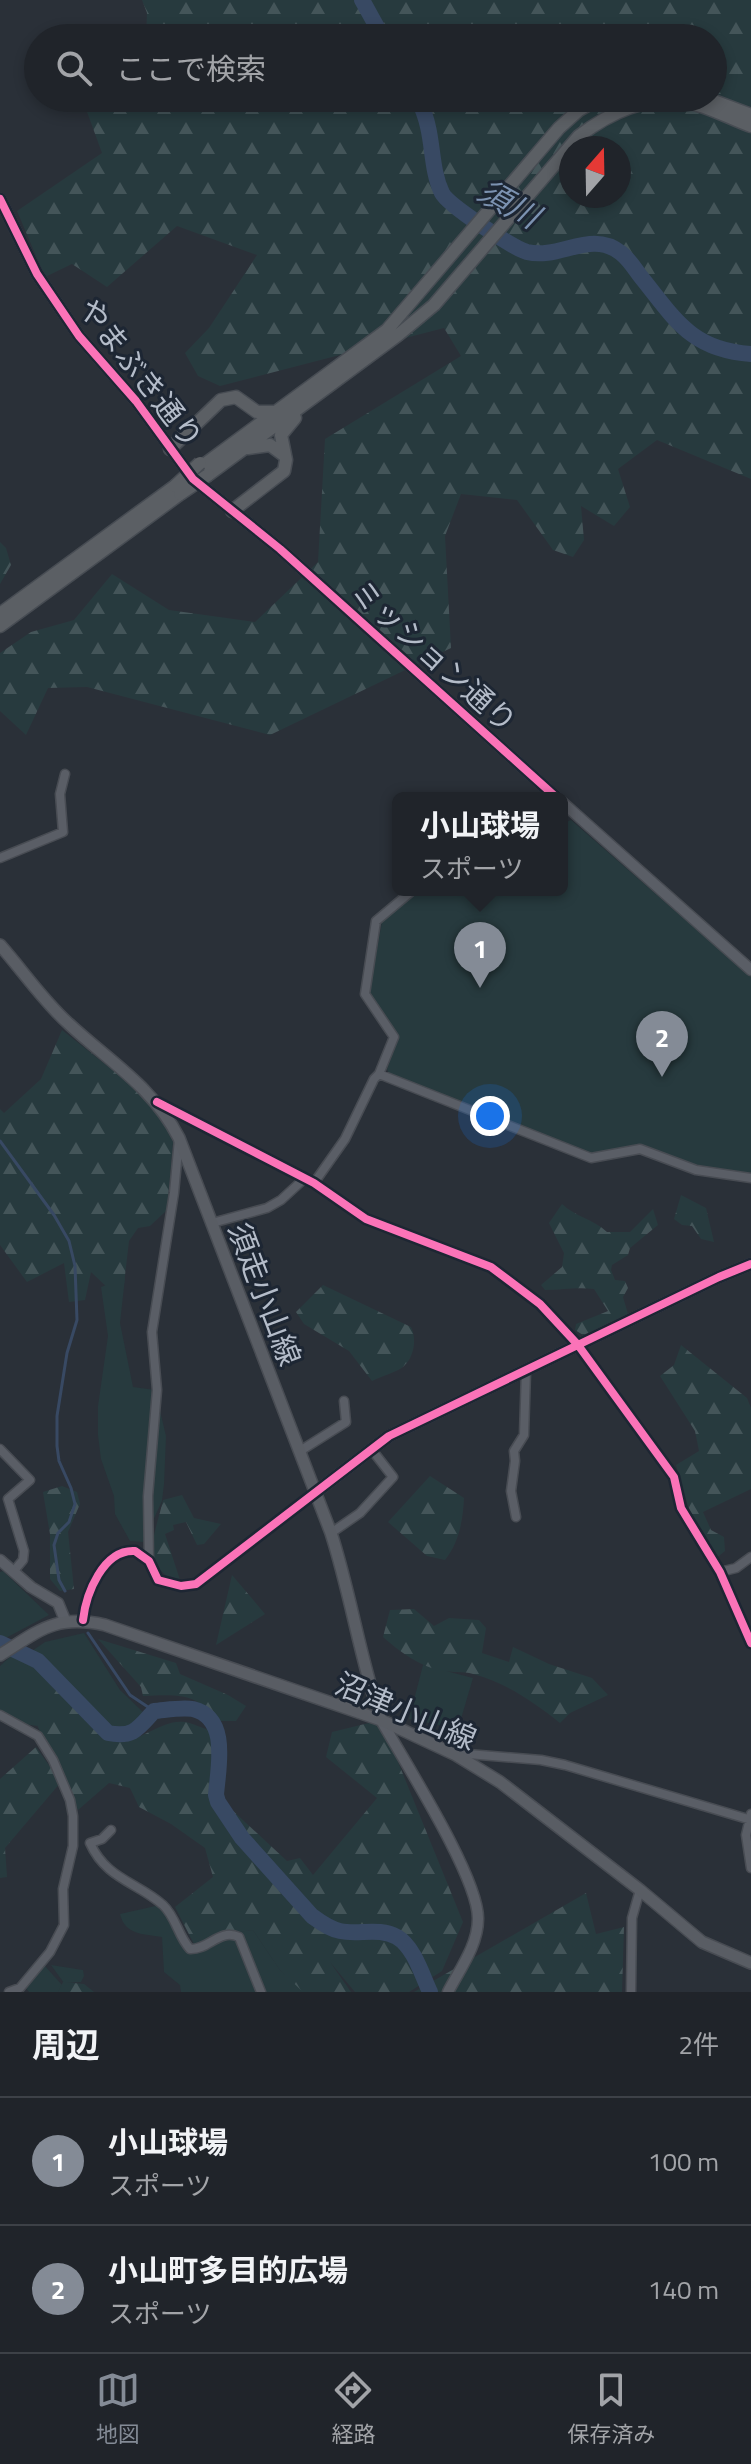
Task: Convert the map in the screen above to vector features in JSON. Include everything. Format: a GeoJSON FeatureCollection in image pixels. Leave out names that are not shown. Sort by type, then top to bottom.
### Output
{"type":"FeatureCollection","features":[{"type":"Feature","properties":{"kind":"highway"},"geometry":{"type":"LineString","coordinates":[[727,106],[751,115]]}},
{"type":"Feature","properties":{"kind":"highway"},"geometry":{"type":"LineString","coordinates":[[203,468],[367,347],[417,298],[559,128],[577,112]]}},
{"type":"Feature","properties":{"kind":"highway"},"geometry":{"type":"LineString","coordinates":[[203,468],[242,450],[434,305],[579,136],[605,116],[617,112]]}},
{"type":"Feature","properties":{"kind":"highway"},"geometry":{"type":"LineString","coordinates":[[714,112],[751,126]]}},
{"type":"Feature","properties":{"kind":"highway"},"geometry":{"type":"LineString","coordinates":[[170,449],[221,400],[230,397],[266,414],[279,411]]}},
{"type":"Feature","properties":{"kind":"highway"},"geometry":{"type":"LineString","coordinates":[[232,511],[284,471],[283,431],[312,398]]}},
{"type":"Feature","properties":{"kind":"highway"},"geometry":{"type":"LineString","coordinates":[[0,626],[203,468],[245,428],[250,415],[244,402]]}},
{"type":"Feature","properties":{"kind":"highway"},"geometry":{"type":"LineString","coordinates":[[242,450],[270,445],[285,456]]}},
{"type":"Feature","properties":{"kind":"highway"},"geometry":{"type":"LineString","coordinates":[[0,614],[178,490]]}},
{"type":"Feature","properties":{"kind":"main road","name":"須走小山線"},"geometry":{"type":"LineString","coordinates":[[0,945],[68,1024],[157,1102],[179,1138],[331,1533],[342,1565],[366,1676],[381,1720]]}},
{"type":"Feature","properties":{"kind":"main road","name":"沼津小山線"},"geometry":{"type":"LineString","coordinates":[[0,1655],[33,1634],[65,1620],[83,1620],[381,1720],[451,1752],[500,1782],[702,1942],[751,1963]]}},
{"type":"Feature","properties":{"kind":"street","name":"やまぶき通り"},"geometry":{"type":"LineString","coordinates":[[0,199],[3,214],[37,274],[79,336],[136,401],[193,479],[280,549]]}},
{"type":"Feature","properties":{"kind":"street","name":"ミッション通り"},"geometry":{"type":"LineString","coordinates":[[280,549],[550,792]]}},
{"type":"Feature","properties":{"kind":"street"},"geometry":{"type":"LineString","coordinates":[[0,858],[63,832],[60,794],[65,774]]}},
{"type":"Feature","properties":{"kind":"street"},"geometry":{"type":"LineString","coordinates":[[568,807],[751,970]]}},
{"type":"Feature","properties":{"kind":"street"},"geometry":{"type":"LineString","coordinates":[[568,815],[573,812]]}},
{"type":"Feature","properties":{"kind":"street"},"geometry":{"type":"LineString","coordinates":[[314,1183],[345,1139],[379,1074],[394,1037],[365,994],[376,921],[406,896]]}},
{"type":"Feature","properties":{"kind":"street"},"geometry":{"type":"LineString","coordinates":[[379,1074],[591,1158],[640,1149],[696,1170],[751,1178]]}},
{"type":"Feature","properties":{"kind":"street"},"geometry":{"type":"LineString","coordinates":[[157,1102],[314,1183],[366,1219],[491,1267],[540,1304],[578,1345],[674,1477],[681,1508],[720,1572],[751,1643]]}},
{"type":"Feature","properties":{"kind":"street"},"geometry":{"type":"LineString","coordinates":[[179,1138],[174,1193],[152,1332],[157,1390],[148,1496],[149,1561],[158,1580],[181,1586],[196,1584],[389,1436],[751,1264]]}},
{"type":"Feature","properties":{"kind":"street"},"geometry":{"type":"LineString","coordinates":[[212,1223],[267,1208],[305,1178]]}},
{"type":"Feature","properties":{"kind":"street"},"geometry":{"type":"LineString","coordinates":[[516,1517],[511,1491],[514,1451],[524,1435],[526,1371]]}},
{"type":"Feature","properties":{"kind":"street"},"geometry":{"type":"LineString","coordinates":[[300,1451],[346,1422],[344,1401]]}},
{"type":"Feature","properties":{"kind":"street"},"geometry":{"type":"LineString","coordinates":[[0,1449],[30,1480],[8,1499],[24,1551],[23,1560],[13,1572]]}},
{"type":"Feature","properties":{"kind":"street"},"geometry":{"type":"LineString","coordinates":[[331,1533],[360,1513],[393,1477],[372,1450]]}},
{"type":"Feature","properties":{"kind":"street"},"geometry":{"type":"LineString","coordinates":[[83,1620],[86,1600],[100,1571],[110,1560],[117,1554],[131,1550],[149,1561]]}},
{"type":"Feature","properties":{"kind":"street"},"geometry":{"type":"LineString","coordinates":[[720,1572],[736,1568],[751,1557]]}},
{"type":"Feature","properties":{"kind":"street"},"geometry":{"type":"LineString","coordinates":[[0,1560],[31,1587],[58,1603],[65,1620]]}},
{"type":"Feature","properties":{"kind":"street"},"geometry":{"type":"LineString","coordinates":[[0,1715],[38,1736],[53,1760],[70,1800],[73,1816],[73,1846],[63,1889],[64,1925],[50,1952],[21,1990],[9,1992]]}},
{"type":"Feature","properties":{"kind":"street"},"geometry":{"type":"LineString","coordinates":[[381,1720],[459,1860],[476,1897],[479,1918],[471,1948],[448,1992]]}},
{"type":"Feature","properties":{"kind":"street"},"geometry":{"type":"LineString","coordinates":[[451,1752],[565,1765],[751,1818],[746,1835],[751,1868]]}},
{"type":"Feature","properties":{"kind":"street"},"geometry":{"type":"LineString","coordinates":[[71,1838],[90,1843],[102,1839],[111,1830]]}},
{"type":"Feature","properties":{"kind":"street"},"geometry":{"type":"LineString","coordinates":[[90,1843],[115,1876],[163,1905],[190,1949],[197,1949],[223,1934],[239,1937],[261,1992]]}},
{"type":"Feature","properties":{"kind":"street"},"geometry":{"type":"LineString","coordinates":[[631,1992],[632,1918],[640,1890]]}},
{"type":"Feature","properties":{"kind":"green space"},"geometry":{"type":"Polygon","coordinates":[[[142,0],[751,0],[751,479],[657,440],[618,469],[630,507],[614,526],[581,506],[584,540],[573,557],[553,550],[517,500],[461,494],[445,536],[451,648],[270,735],[87,687],[48,688],[26,735],[0,711],[0,653],[31,632],[74,620],[112,574],[169,610],[255,622],[318,562],[325,439],[461,356],[444,328],[220,386],[198,376],[185,353],[209,328],[257,255],[177,226],[107,287],[72,264],[45,277],[17,211],[102,153],[87,112],[727,112],[727,24],[147,24],[147,13],[142,0]]]}},
{"type":"Feature","properties":{"kind":"green space"},"geometry":{"type":"Polygon","coordinates":[[[0,542],[6,548],[11,565],[0,584],[0,542]]]}},
{"type":"Feature","properties":{"kind":"green space"},"geometry":{"type":"Polygon","coordinates":[[[571,820],[751,977],[751,1173],[691,1164],[640,1145],[593,1154],[389,1074],[387,1069],[399,1037],[369,993],[382,922],[413,896],[568,896],[568,821],[571,820]]]}},
{"type":"Feature","properties":{"kind":"green space"},"geometry":{"type":"Polygon","coordinates":[[[62,1030],[154,1103],[173,1142],[167,1210],[150,1226],[138,1228],[129,1241],[124,1284],[109,1289],[91,1272],[85,1300],[69,1302],[64,1263],[27,1282],[0,1245],[0,1109],[4,1113],[41,1079],[62,1030]]]}},
{"type":"Feature","properties":{"kind":"green space"},"geometry":{"type":"Polygon","coordinates":[[[681,1195],[706,1208],[714,1242],[701,1239],[692,1226],[682,1225],[674,1219],[681,1195]]]}},
{"type":"Feature","properties":{"kind":"green space"},"geometry":{"type":"Polygon","coordinates":[[[562,1204],[607,1232],[630,1232],[653,1209],[658,1225],[630,1248],[628,1255],[612,1265],[615,1280],[625,1281],[628,1288],[623,1297],[628,1314],[590,1334],[583,1335],[575,1330],[576,1324],[608,1311],[594,1289],[545,1290],[541,1285],[562,1267],[564,1253],[549,1223],[562,1204]]]}},
{"type":"Feature","properties":{"kind":"green space"},"geometry":{"type":"Polygon","coordinates":[[[125,1278],[120,1323],[133,1387],[155,1390],[166,1436],[162,1501],[143,1542],[130,1541],[115,1514],[114,1496],[101,1459],[98,1435],[98,1406],[108,1336],[101,1287],[125,1278]]]}},
{"type":"Feature","properties":{"kind":"green space"},"geometry":{"type":"Polygon","coordinates":[[[323,1285],[411,1327],[414,1348],[404,1366],[372,1381],[349,1351],[304,1324],[296,1312],[323,1285]]]}},
{"type":"Feature","properties":{"kind":"green space"},"geometry":{"type":"Polygon","coordinates":[[[681,1345],[747,1398],[751,1408],[751,1489],[703,1512],[711,1530],[724,1537],[725,1551],[715,1559],[691,1516],[676,1465],[699,1451],[695,1431],[660,1376],[674,1365],[681,1345]]]}},
{"type":"Feature","properties":{"kind":"green space"},"geometry":{"type":"Polygon","coordinates":[[[430,1476],[464,1498],[459,1531],[445,1560],[427,1556],[388,1522],[430,1476]]]}},
{"type":"Feature","properties":{"kind":"green space"},"geometry":{"type":"Polygon","coordinates":[[[62,1486],[77,1492],[80,1504],[68,1532],[74,1589],[60,1591],[50,1579],[50,1534],[43,1492],[62,1486]]]}},
{"type":"Feature","properties":{"kind":"green space"},"geometry":{"type":"Polygon","coordinates":[[[182,1495],[194,1518],[221,1524],[204,1544],[197,1545],[186,1522],[173,1525],[174,1530],[165,1534],[181,1583],[158,1568],[152,1549],[163,1500],[182,1495]]]}},
{"type":"Feature","properties":{"kind":"green space"},"geometry":{"type":"Polygon","coordinates":[[[3,1571],[49,1615],[2,1640],[0,1572],[3,1571]]]}},
{"type":"Feature","properties":{"kind":"green space"},"geometry":{"type":"Polygon","coordinates":[[[232,1575],[265,1614],[216,1645],[232,1575]]]}},
{"type":"Feature","properties":{"kind":"green space"},"geometry":{"type":"Polygon","coordinates":[[[414,1609],[434,1626],[449,1618],[479,1620],[486,1628],[482,1653],[509,1662],[513,1647],[549,1664],[592,1678],[608,1695],[570,1713],[560,1723],[497,1682],[469,1673],[425,1666],[383,1637],[390,1610],[414,1609]]]}},
{"type":"Feature","properties":{"kind":"green space"},"geometry":{"type":"Polygon","coordinates":[[[84,1633],[120,1690],[144,1713],[124,1731],[102,1727],[48,1662],[29,1653],[45,1642],[84,1633]]]}},
{"type":"Feature","properties":{"kind":"green space"},"geometry":{"type":"Polygon","coordinates":[[[98,1639],[176,1663],[180,1674],[246,1706],[236,1721],[215,1721],[201,1704],[193,1700],[175,1696],[143,1696],[141,1687],[98,1639]]]}},
{"type":"Feature","properties":{"kind":"green space"},"geometry":{"type":"Polygon","coordinates":[[[13,1654],[38,1661],[61,1683],[37,1726],[16,1723],[0,1714],[0,1666],[13,1654]]]}},
{"type":"Feature","properties":{"kind":"green space"},"geometry":{"type":"Polygon","coordinates":[[[423,1665],[473,1678],[458,1729],[409,1719],[423,1665]]]}},
{"type":"Feature","properties":{"kind":"green space"},"geometry":{"type":"Polygon","coordinates":[[[61,1683],[91,1723],[113,1739],[130,1740],[176,1722],[209,1730],[219,1750],[216,1795],[287,1861],[300,1858],[313,1875],[377,1798],[326,1757],[332,1732],[381,1720],[463,1922],[442,1971],[409,1992],[355,1992],[330,1962],[351,1992],[303,1992],[280,1970],[253,1930],[228,1933],[195,1946],[175,1907],[213,1877],[205,1848],[171,1824],[139,1807],[130,1788],[109,1783],[78,1810],[36,1723],[61,1683]]]}},
{"type":"Feature","properties":{"kind":"green space"},"geometry":{"type":"Polygon","coordinates":[[[36,1747],[61,1782],[5,1848],[7,1877],[0,1878],[0,1779],[36,1747]]]}},
{"type":"Feature","properties":{"kind":"green space"},"geometry":{"type":"Polygon","coordinates":[[[586,1893],[596,1934],[624,1927],[622,1992],[414,1992],[586,1893]]]}},
{"type":"Feature","properties":{"kind":"green space"},"geometry":{"type":"Polygon","coordinates":[[[160,1905],[190,1949],[216,1938],[238,1936],[236,1932],[253,1930],[280,1970],[306,1992],[181,1992],[180,1985],[164,1972],[162,1937],[130,1930],[120,1914],[160,1905]]]}},
{"type":"Feature","properties":{"kind":"green space"},"geometry":{"type":"Polygon","coordinates":[[[44,1965],[62,1985],[58,1992],[29,1992],[25,1987],[44,1965]]]}},
{"type":"Feature","properties":{"kind":"green space"},"geometry":{"type":"Polygon","coordinates":[[[51,1965],[83,1970],[84,1976],[81,1982],[64,1983],[51,1965]]]}},
{"type":"Feature","properties":{"kind":"green space"},"geometry":{"type":"Polygon","coordinates":[[[63,1982],[84,1984],[94,1992],[58,1992],[63,1982]]]}},
{"type":"Feature","properties":{"kind":"waterway","name":"須川"},"geometry":{"type":"LineString","coordinates":[[362,0],[375,24]]}},
{"type":"Feature","properties":{"kind":"waterway","name":"須川"},"geometry":{"type":"LineString","coordinates":[[423,112],[439,185],[442,193],[456,207],[527,252],[551,252],[587,244],[610,246],[627,258],[686,330],[713,346],[751,354]]}},
{"type":"Feature","properties":{"kind":"waterway"},"geometry":{"type":"LineString","coordinates":[[0,1141],[54,1215],[69,1241],[75,1266],[77,1320],[67,1353],[57,1416],[59,1461],[75,1504],[69,1522],[58,1533],[54,1545],[59,1580],[65,1591]]}},
{"type":"Feature","properties":{"kind":"waterway"},"geometry":{"type":"LineString","coordinates":[[88,1633],[130,1695],[154,1711]]}},
{"type":"Feature","properties":{"kind":"waterway"},"geometry":{"type":"LineString","coordinates":[[0,1643],[38,1661],[108,1733],[134,1731],[154,1711],[189,1708],[205,1714],[217,1733],[219,1745],[218,1802],[242,1838],[312,1916],[322,1923],[340,1931],[383,1932],[397,1937],[408,1947],[430,1992]]}},
{"type":"Feature","properties":{"kind":"cycle path"},"geometry":{"type":"LineString","coordinates":[[0,199],[37,274],[79,336],[136,401],[193,479],[280,549],[550,792]]}},
{"type":"Feature","properties":{"kind":"cycle path"},"geometry":{"type":"LineString","coordinates":[[157,1102],[314,1183],[366,1219],[491,1267],[540,1304],[578,1345],[674,1477],[681,1508],[720,1572],[751,1643]]}},
{"type":"Feature","properties":{"kind":"cycle path"},"geometry":{"type":"LineString","coordinates":[[83,1620],[92,1586],[114,1557],[135,1551],[149,1561],[158,1580],[181,1586],[196,1584],[389,1436],[751,1264]]}},
{"type":"Feature","properties":{"kind":"place","name":"小山球場"},"geometry":{"type":"Point","coordinates":[480,988]}},
{"type":"Feature","properties":{"kind":"place","name":"小山町多目的広場"},"geometry":{"type":"Point","coordinates":[662,1077]}}]}
